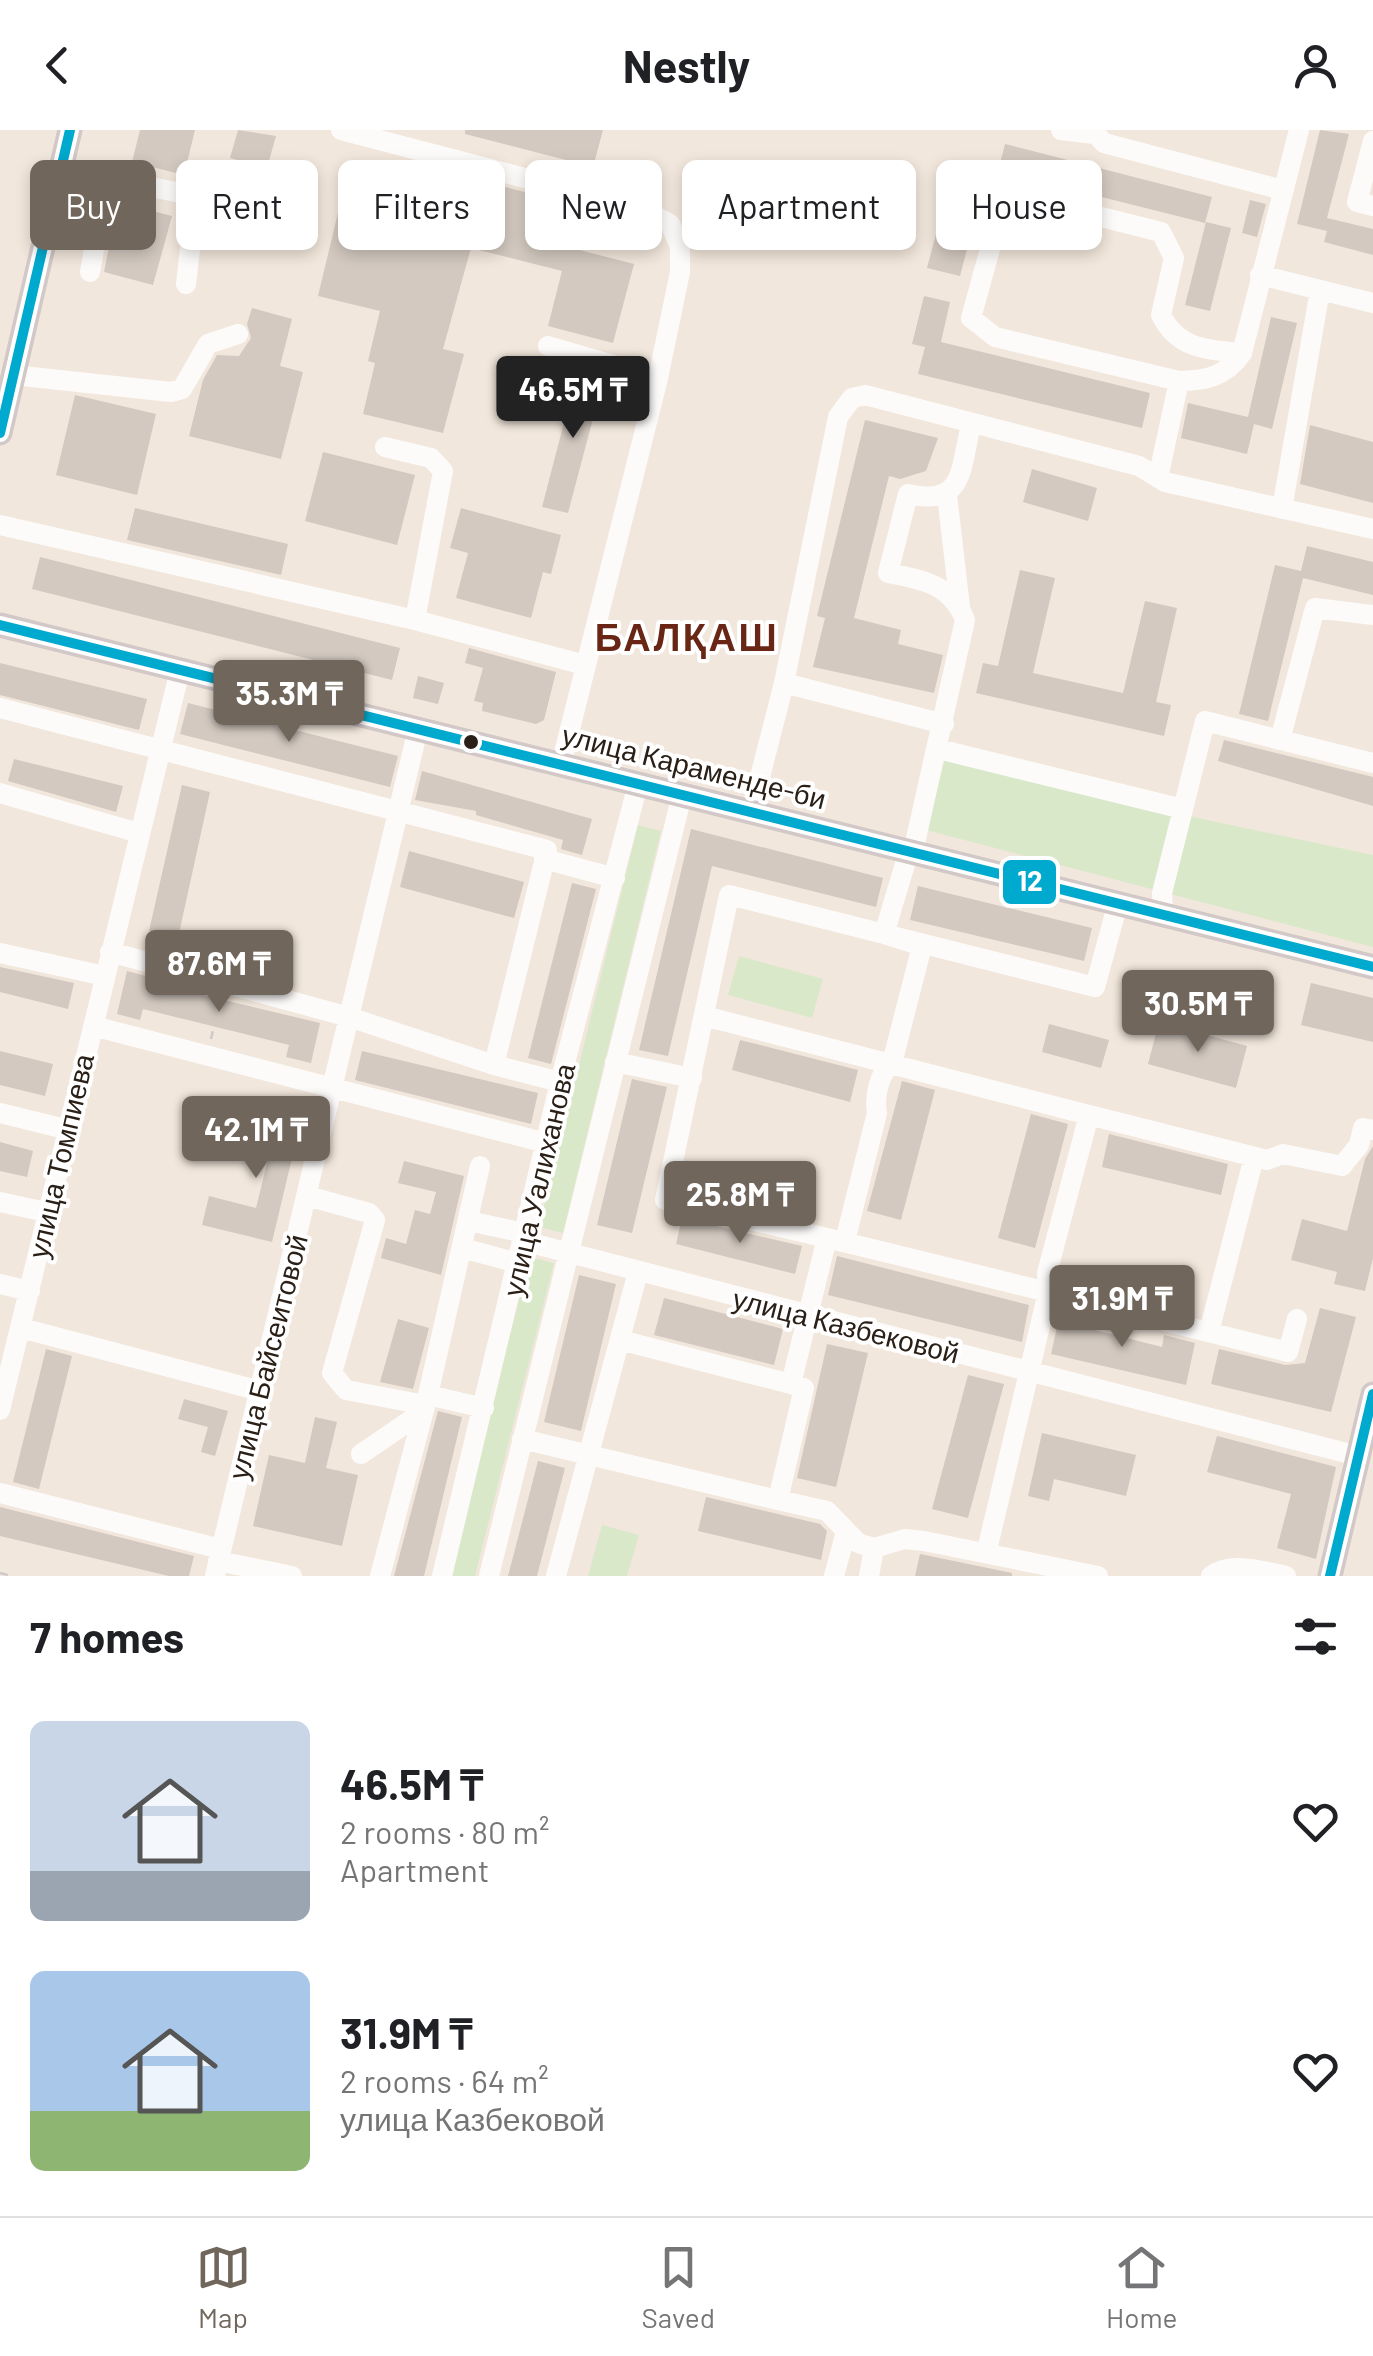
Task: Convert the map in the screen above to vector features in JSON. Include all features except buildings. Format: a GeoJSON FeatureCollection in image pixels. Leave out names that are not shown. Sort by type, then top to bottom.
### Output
{"type":"FeatureCollection","features":[{"type":"Feature","properties":{"kind":"main road"},"geometry":{"type":"LineString","coordinates":[[62,160],[70,130]]}},
{"type":"Feature","properties":{"kind":"main road"},"geometry":{"type":"LineString","coordinates":[[0,432],[41,250]]}},
{"type":"Feature","properties":{"kind":"main road","name":"улица Караменде-би"},"geometry":{"type":"LineString","coordinates":[[0,625],[1373,967]]}},
{"type":"Feature","properties":{"kind":"main road"},"geometry":{"type":"LineString","coordinates":[[1344,1576],[1368,1456],[1373,1394]]}},
{"type":"Feature","properties":{"kind":"main road"},"geometry":{"type":"LineString","coordinates":[[1330,1576],[1368,1456]]}},
{"type":"Feature","properties":{"kind":"street"},"geometry":{"type":"LineString","coordinates":[[341,130],[397,137],[640,208],[670,224],[680,246],[680,272],[658,378],[561,765]]}},
{"type":"Feature","properties":{"kind":"street"},"geometry":{"type":"LineString","coordinates":[[1060,130],[1093,132],[1104,143],[1283,190]]}},
{"type":"Feature","properties":{"kind":"street"},"geometry":{"type":"LineString","coordinates":[[1242,353],[1182,343],[1168,330],[1161,316],[1174,258],[1160,232],[1017,196],[1008,198],[1001,209],[971,318],[995,338],[1179,381],[1217,376],[1231,369],[1242,353],[1299,130]]}},
{"type":"Feature","properties":{"kind":"street"},"geometry":{"type":"LineString","coordinates":[[1373,141],[1358,202],[1373,206]]}},
{"type":"Feature","properties":{"kind":"street"},"geometry":{"type":"LineString","coordinates":[[156,188],[186,194],[194,215],[186,284]]}},
{"type":"Feature","properties":{"kind":"street"},"geometry":{"type":"LineString","coordinates":[[90,272],[94,250]]}},
{"type":"Feature","properties":{"kind":"street"},"geometry":{"type":"LineString","coordinates":[[1260,275],[1373,302]]}},
{"type":"Feature","properties":{"kind":"street"},"geometry":{"type":"LineString","coordinates":[[1282,509],[1320,290]]}},
{"type":"Feature","properties":{"kind":"street"},"geometry":{"type":"LineString","coordinates":[[13,375],[177,391],[208,344],[238,334]]}},
{"type":"Feature","properties":{"kind":"street"},"geometry":{"type":"LineString","coordinates":[[548,346],[658,378]]}},
{"type":"Feature","properties":{"kind":"street"},"geometry":{"type":"LineString","coordinates":[[1158,478],[1179,381]]}},
{"type":"Feature","properties":{"kind":"street"},"geometry":{"type":"LineString","coordinates":[[751,812],[784,684],[842,407],[865,394],[1139,466],[1158,478],[1373,530]]}},
{"type":"Feature","properties":{"kind":"street"},"geometry":{"type":"LineString","coordinates":[[960,607],[933,584],[888,574],[908,494],[934,500],[947,495],[956,484],[971,424]]}},
{"type":"Feature","properties":{"kind":"street"},"geometry":{"type":"LineString","coordinates":[[385,447],[431,458],[443,472],[415,620]]}},
{"type":"Feature","properties":{"kind":"street"},"geometry":{"type":"LineString","coordinates":[[884,934],[911,852],[964,636],[947,495]]}},
{"type":"Feature","properties":{"kind":"street"},"geometry":{"type":"LineString","coordinates":[[0,525],[415,620],[585,666]]}},
{"type":"Feature","properties":{"kind":"street"},"geometry":{"type":"LineString","coordinates":[[1280,740],[1315,608],[1373,615]]}},
{"type":"Feature","properties":{"kind":"street","name":"улица Томпиева"},"geometry":{"type":"LineString","coordinates":[[0,1410],[65,1130],[180,670]]}},
{"type":"Feature","properties":{"kind":"street"},"geometry":{"type":"LineString","coordinates":[[784,684],[944,724]]}},
{"type":"Feature","properties":{"kind":"street"},"geometry":{"type":"LineString","coordinates":[[0,708],[398,815],[546,850],[494,1066]]}},
{"type":"Feature","properties":{"kind":"street"},"geometry":{"type":"LineString","coordinates":[[1163,914],[1162,893],[1205,721],[1373,763]]}},
{"type":"Feature","properties":{"kind":"street","name":"улица Байсеитовой"},"geometry":{"type":"LineString","coordinates":[[218,1562],[418,729]]}},
{"type":"Feature","properties":{"kind":"street"},"geometry":{"type":"LineString","coordinates":[[938,749],[1183,809]]}},
{"type":"Feature","properties":{"kind":"street","name":"улица Уалиханова"},"geometry":{"type":"LineString","coordinates":[[442,1576],[560,1082],[638,784]]}},
{"type":"Feature","properties":{"kind":"street"},"geometry":{"type":"LineString","coordinates":[[0,792],[139,833]]}},
{"type":"Feature","properties":{"kind":"street","name":"улица Уалиханова"},"geometry":{"type":"LineString","coordinates":[[489,1576],[682,795]]}},
{"type":"Feature","properties":{"kind":"street"},"geometry":{"type":"LineString","coordinates":[[544,859],[616,878]]}},
{"type":"Feature","properties":{"kind":"street"},"geometry":{"type":"LineString","coordinates":[[1118,903],[1095,987],[729,894],[665,1200],[1288,1352],[1297,1319]]}},
{"type":"Feature","properties":{"kind":"street"},"geometry":{"type":"LineString","coordinates":[[792,1384],[808,1316],[877,1112],[875,1103],[884,1069],[892,1063],[922,946],[884,934]]}},
{"type":"Feature","properties":{"kind":"street"},"geometry":{"type":"LineString","coordinates":[[0,952],[105,976]]}},
{"type":"Feature","properties":{"kind":"street"},"geometry":{"type":"LineString","coordinates":[[110,952],[350,1017],[494,1066],[560,1082]]}},
{"type":"Feature","properties":{"kind":"street"},"geometry":{"type":"LineString","coordinates":[[704,1016],[1268,1160],[1282,1154],[1342,1166],[1358,1144],[1363,1128],[1373,1130]]}},
{"type":"Feature","properties":{"kind":"street"},"geometry":{"type":"LineString","coordinates":[[93,1026],[546,1143]]}},
{"type":"Feature","properties":{"kind":"street"},"geometry":{"type":"LineString","coordinates":[[615,1062],[692,1078]]}},
{"type":"Feature","properties":{"kind":"street"},"geometry":{"type":"LineString","coordinates":[[0,1114],[65,1130]]}},
{"type":"Feature","properties":{"kind":"street"},"geometry":{"type":"LineString","coordinates":[[987,1550],[1048,1292],[1046,1273],[1089,1115]]}},
{"type":"Feature","properties":{"kind":"street"},"geometry":{"type":"LineString","coordinates":[[1209,1332],[1254,1157]]}},
{"type":"Feature","properties":{"kind":"street"},"geometry":{"type":"LineString","coordinates":[[380,1576],[426,1404],[480,1166]]}},
{"type":"Feature","properties":{"kind":"street"},"geometry":{"type":"LineString","coordinates":[[307,1196],[369,1213],[375,1220],[332,1373],[336,1383],[346,1390],[426,1404],[484,1408]]}},
{"type":"Feature","properties":{"kind":"street"},"geometry":{"type":"LineString","coordinates":[[0,1202],[46,1212]]}},
{"type":"Feature","properties":{"kind":"street","name":"улица Казбековой"},"geometry":{"type":"LineString","coordinates":[[469,1221],[568,1254],[1368,1456]]}},
{"type":"Feature","properties":{"kind":"street"},"geometry":{"type":"LineString","coordinates":[[462,1248],[518,1263]]}},
{"type":"Feature","properties":{"kind":"street"},"geometry":{"type":"LineString","coordinates":[[556,1576],[638,1272]]}},
{"type":"Feature","properties":{"kind":"street"},"geometry":{"type":"LineString","coordinates":[[0,1284],[30,1291]]}},
{"type":"Feature","properties":{"kind":"street"},"geometry":{"type":"LineString","coordinates":[[21,1328],[260,1390]]}},
{"type":"Feature","properties":{"kind":"street"},"geometry":{"type":"LineString","coordinates":[[620,1340],[804,1388],[778,1500]]}},
{"type":"Feature","properties":{"kind":"street"},"geometry":{"type":"LineString","coordinates":[[361,1454],[426,1404]]}},
{"type":"Feature","properties":{"kind":"street"},"geometry":{"type":"LineString","coordinates":[[522,1439],[827,1511],[858,1544],[874,1548],[904,1540],[987,1550],[1098,1576]]}},
{"type":"Feature","properties":{"kind":"street"},"geometry":{"type":"LineString","coordinates":[[0,1494],[218,1562],[292,1576]]}},
{"type":"Feature","properties":{"kind":"street"},"geometry":{"type":"LineString","coordinates":[[834,1576],[846,1532]]}},
{"type":"Feature","properties":{"kind":"street"},"geometry":{"type":"LineString","coordinates":[[869,1576],[874,1548]]}},
{"type":"Feature","properties":{"kind":"street"},"geometry":{"type":"LineString","coordinates":[[1211,1576],[1216,1571],[1250,1568],[1286,1576]]}},
{"type":"Feature","properties":{"kind":"path"},"geometry":{"type":"LineString","coordinates":[[0,1573],[12,1576]]}},
{"type":"Feature","properties":{"kind":"green space"},"geometry":{"type":"Polygon","coordinates":[[[946,754],[1193,817],[1373,855],[1373,947],[926,830],[946,754]]]}},
{"type":"Feature","properties":{"kind":"green space"},"geometry":{"type":"Polygon","coordinates":[[[638,825],[661,831],[563,1233],[539,1227],[638,825]]]}},
{"type":"Feature","properties":{"kind":"green space"},"geometry":{"type":"Polygon","coordinates":[[[739,956],[823,979],[812,1018],[728,995],[739,956]]]}},
{"type":"Feature","properties":{"kind":"green space"},"geometry":{"type":"Polygon","coordinates":[[[530,1257],[554,1263],[475,1576],[448,1576],[530,1257]]]}},
{"type":"Feature","properties":{"kind":"green space"},"geometry":{"type":"Polygon","coordinates":[[[602,1525],[639,1535],[627,1576],[588,1576],[602,1525]]]}},
{"type":"Feature","properties":{"kind":"transit line","name":"12"},"geometry":{"type":"LineString","coordinates":[[0,433],[70,130]]}},
{"type":"Feature","properties":{"kind":"transit line","name":"12"},"geometry":{"type":"LineString","coordinates":[[0,625],[1373,967]]}},
{"type":"Feature","properties":{"kind":"transit line","name":"12"},"geometry":{"type":"LineString","coordinates":[[1330,1576],[1373,1394]]}},
{"type":"Feature","properties":{"kind":"district","name":"БАЛҚАШ"},"geometry":{"type":"Point","coordinates":[687,638]}}]}
